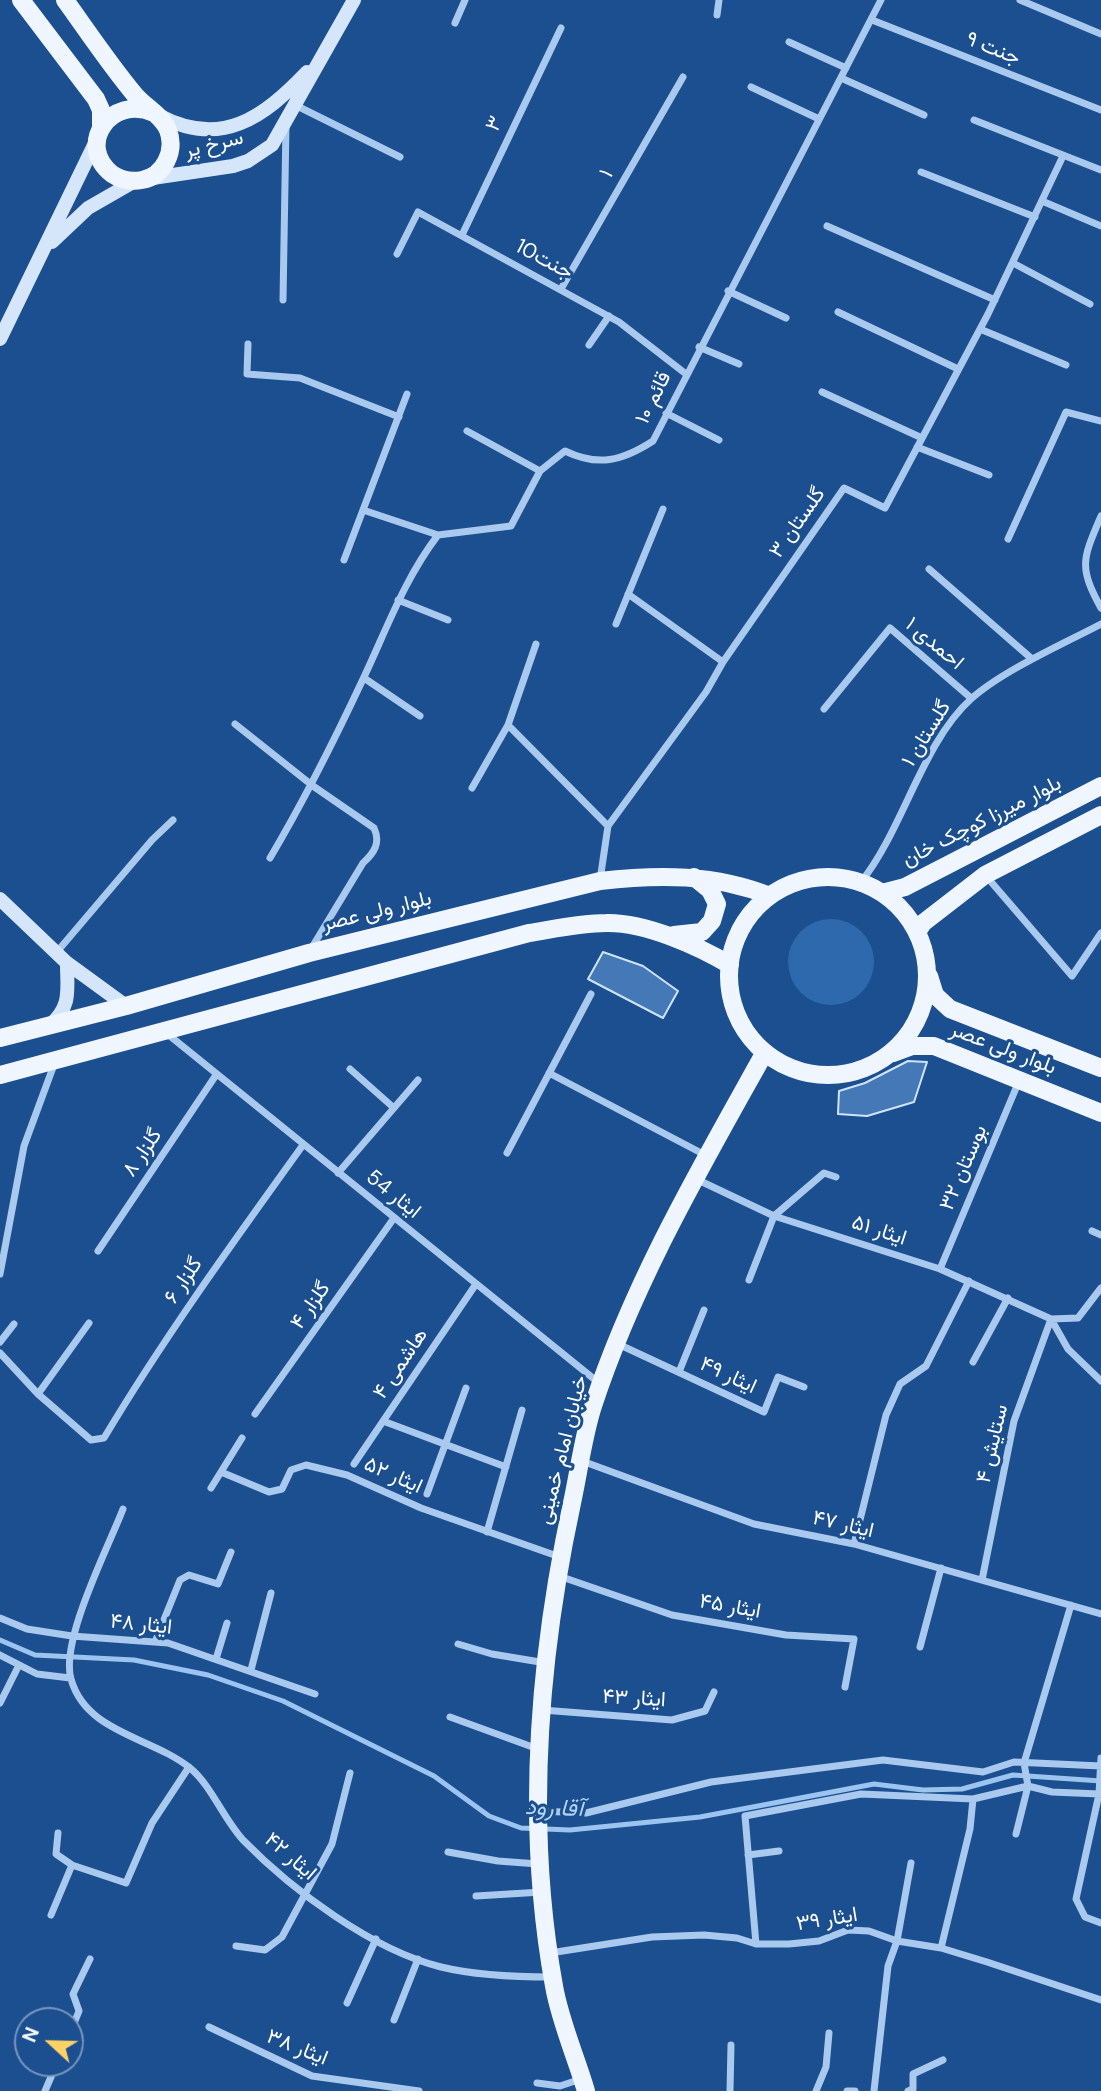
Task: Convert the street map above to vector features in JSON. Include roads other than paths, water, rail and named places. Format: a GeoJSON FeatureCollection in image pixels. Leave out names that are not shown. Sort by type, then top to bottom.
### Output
{"type":"FeatureCollection","features":[{"type":"Feature","properties":{"kind":"main road"},"geometry":{"type":"LineString","coordinates":[[21,0],[96,99],[102,116],[97,148],[104,167],[123,180],[141,180],[165,165],[171,143],[169,131],[135,95],[65,0]]}},
{"type":"Feature","properties":{"kind":"main road","name":"سرخ پر"},"geometry":{"type":"LineString","coordinates":[[38,260],[73,220],[104,197],[141,180],[205,173],[248,161],[272,145],[354,0]]}},
{"type":"Feature","properties":{"kind":"main road","name":"سرخ پر"},"geometry":{"type":"LineString","coordinates":[[154,113],[191,129],[219,130],[236,126],[284,96],[320,58]]}},
{"type":"Feature","properties":{"kind":"main road"},"geometry":{"type":"LineString","coordinates":[[100,132],[107,119],[125,109],[135,107],[154,113]]}},
{"type":"Feature","properties":{"kind":"main road","name":"سرخ پر"},"geometry":{"type":"LineString","coordinates":[[0,339],[100,132]]}},
{"type":"Feature","properties":{"kind":"main road","name":"بلوار میرزا کوچک خان"},"geometry":{"type":"LineString","coordinates":[[882,893],[905,887],[1101,786]]}},
{"type":"Feature","properties":{"kind":"main road"},"geometry":{"type":"LineString","coordinates":[[918,933],[923,923],[985,874],[1101,815]]}},
{"type":"Feature","properties":{"kind":"main road","name":"بلوار ولی عصر"},"geometry":{"type":"LineString","coordinates":[[0,1038],[126,1006],[309,953],[600,881],[638,876],[694,877],[748,887],[770,896]]}},
{"type":"Feature","properties":{"kind":"main road"},"geometry":{"type":"LineString","coordinates":[[663,934],[689,935],[702,932],[712,921],[717,904],[710,890],[694,877]]}},
{"type":"Feature","properties":{"kind":"main road"},"geometry":{"type":"LineString","coordinates":[[817,877],[844,878],[882,893],[902,909],[918,933],[927,970],[925,997],[920,1014],[906,1038],[886,1056],[862,1069],[827,1075],[791,1068],[765,1052],[749,1035],[734,1007],[730,965],[741,929],[770,896],[791,884],[817,877]]}},
{"type":"Feature","properties":{"kind":"main road"},"geometry":{"type":"LineString","coordinates":[[0,899],[62,958],[126,1006]]}},
{"type":"Feature","properties":{"kind":"main road"},"geometry":{"type":"LineString","coordinates":[[0,1075],[529,933],[608,923],[663,934],[696,946],[730,965]]}},
{"type":"Feature","properties":{"kind":"main road"},"geometry":{"type":"LineString","coordinates":[[50,1026],[62,1014],[66,1004],[62,958]]}},
{"type":"Feature","properties":{"kind":"main road","name":"بلوار ولی عصر"},"geometry":{"type":"LineString","coordinates":[[927,970],[935,995],[950,1009],[1101,1068]]}},
{"type":"Feature","properties":{"kind":"main road","name":"بلوار ولی عصر"},"geometry":{"type":"LineString","coordinates":[[886,1056],[912,1046],[934,1046],[1101,1113]]}},
{"type":"Feature","properties":{"kind":"main road","name":"خیابان امام خمینی"},"geometry":{"type":"LineString","coordinates":[[538,1858],[540,1710],[558,1566],[592,1409],[616,1343],[666,1230],[765,1052]]}},
{"type":"Feature","properties":{"kind":"main road"},"geometry":{"type":"LineString","coordinates":[[538,1858],[553,1977],[584,2085]]}},
{"type":"Feature","properties":{"kind":"street"},"geometry":{"type":"LineString","coordinates":[[455,23],[465,0]]}},
{"type":"Feature","properties":{"kind":"street"},"geometry":{"type":"LineString","coordinates":[[717,15],[719,0]]}},
{"type":"Feature","properties":{"kind":"street"},"geometry":{"type":"LineString","coordinates":[[1020,0],[1101,34]]}},
{"type":"Feature","properties":{"kind":"street","name":"قائم ۱۰"},"geometry":{"type":"LineString","coordinates":[[438,535],[511,526],[540,471],[565,451],[587,462],[608,460],[636,452],[653,441],[728,290],[872,20],[878,1]]}},
{"type":"Feature","properties":{"kind":"street","name":"جنت ۹"},"geometry":{"type":"LineString","coordinates":[[872,20],[1101,110]]}},
{"type":"Feature","properties":{"kind":"street","name":"۳"},"geometry":{"type":"LineString","coordinates":[[462,235],[561,28]]}},
{"type":"Feature","properties":{"kind":"street"},"geometry":{"type":"LineString","coordinates":[[789,41],[846,68]]}},
{"type":"Feature","properties":{"kind":"street","name":"۱"},"geometry":{"type":"LineString","coordinates":[[561,289],[682,77]]}},
{"type":"Feature","properties":{"kind":"street"},"geometry":{"type":"LineString","coordinates":[[841,78],[924,115]]}},
{"type":"Feature","properties":{"kind":"street"},"geometry":{"type":"LineString","coordinates":[[751,87],[819,119]]}},
{"type":"Feature","properties":{"kind":"street"},"geometry":{"type":"LineString","coordinates":[[295,105],[400,157]]}},
{"type":"Feature","properties":{"kind":"street"},"geometry":{"type":"LineString","coordinates":[[974,120],[1101,170]]}},
{"type":"Feature","properties":{"kind":"street"},"geometry":{"type":"LineString","coordinates":[[284,300],[286,121]]}},
{"type":"Feature","properties":{"kind":"street","name":"گلستان ۳"},"geometry":{"type":"LineString","coordinates":[[600,881],[608,826],[706,692],[723,662],[844,488],[885,508],[995,300],[1063,156]]}},
{"type":"Feature","properties":{"kind":"street"},"geometry":{"type":"LineString","coordinates":[[921,172],[1035,217]]}},
{"type":"Feature","properties":{"kind":"street"},"geometry":{"type":"LineString","coordinates":[[1042,201],[1101,226]]}},
{"type":"Feature","properties":{"kind":"street","name":"جنت10"},"geometry":{"type":"LineString","coordinates":[[397,254],[418,212],[609,316],[685,374]]}},
{"type":"Feature","properties":{"kind":"street"},"geometry":{"type":"LineString","coordinates":[[827,226],[995,300]]}},
{"type":"Feature","properties":{"kind":"street"},"geometry":{"type":"LineString","coordinates":[[1013,263],[1090,303]]}},
{"type":"Feature","properties":{"kind":"street"},"geometry":{"type":"LineString","coordinates":[[728,290],[786,318]]}},
{"type":"Feature","properties":{"kind":"street"},"geometry":{"type":"LineString","coordinates":[[838,312],[958,369]]}},
{"type":"Feature","properties":{"kind":"street"},"geometry":{"type":"LineString","coordinates":[[589,345],[609,316]]}},
{"type":"Feature","properties":{"kind":"street"},"geometry":{"type":"LineString","coordinates":[[980,329],[1066,365]]}},
{"type":"Feature","properties":{"kind":"street"},"geometry":{"type":"LineString","coordinates":[[248,344],[247,374],[300,378],[399,417]]}},
{"type":"Feature","properties":{"kind":"street"},"geometry":{"type":"LineString","coordinates":[[699,348],[739,364]]}},
{"type":"Feature","properties":{"kind":"street"},"geometry":{"type":"LineString","coordinates":[[822,393],[922,438]]}},
{"type":"Feature","properties":{"kind":"street"},"geometry":{"type":"LineString","coordinates":[[344,560],[407,394]]}},
{"type":"Feature","properties":{"kind":"street"},"geometry":{"type":"LineString","coordinates":[[1008,539],[1066,412],[1101,421]]}},
{"type":"Feature","properties":{"kind":"street"},"geometry":{"type":"LineString","coordinates":[[666,413],[719,440]]}},
{"type":"Feature","properties":{"kind":"street"},"geometry":{"type":"LineString","coordinates":[[467,431],[540,471]]}},
{"type":"Feature","properties":{"kind":"street"},"geometry":{"type":"LineString","coordinates":[[916,447],[989,475]]}},
{"type":"Feature","properties":{"kind":"street"},"geometry":{"type":"LineString","coordinates":[[616,624],[663,509]]}},
{"type":"Feature","properties":{"kind":"street"},"geometry":{"type":"LineString","coordinates":[[270,858],[313,786],[398,600],[420,559],[438,535],[363,510]]}},
{"type":"Feature","properties":{"kind":"street"},"geometry":{"type":"LineString","coordinates":[[1101,516],[1085,553],[1085,580],[1101,608]]}},
{"type":"Feature","properties":{"kind":"street"},"geometry":{"type":"LineString","coordinates":[[929,569],[1032,659]]}},
{"type":"Feature","properties":{"kind":"street"},"geometry":{"type":"LineString","coordinates":[[628,593],[723,662]]}},
{"type":"Feature","properties":{"kind":"street"},"geometry":{"type":"LineString","coordinates":[[398,600],[447,620]]}},
{"type":"Feature","properties":{"kind":"street","name":"گلستان ۱"},"geometry":{"type":"LineString","coordinates":[[861,883],[947,727],[971,698],[1032,659],[1101,624]]}},
{"type":"Feature","properties":{"kind":"street","name":"احمدی ۱"},"geometry":{"type":"LineString","coordinates":[[824,709],[890,628],[971,698]]}},
{"type":"Feature","properties":{"kind":"street"},"geometry":{"type":"LineString","coordinates":[[472,788],[508,725],[536,644]]}},
{"type":"Feature","properties":{"kind":"street"},"geometry":{"type":"LineString","coordinates":[[364,678],[420,716]]}},
{"type":"Feature","properties":{"kind":"street"},"geometry":{"type":"LineString","coordinates":[[235,724],[313,786],[374,828],[377,836],[373,854],[363,863],[309,953]]}},
{"type":"Feature","properties":{"kind":"street"},"geometry":{"type":"LineString","coordinates":[[508,725],[608,826]]}},
{"type":"Feature","properties":{"kind":"street"},"geometry":{"type":"LineString","coordinates":[[62,958],[152,840],[173,820]]}},
{"type":"Feature","properties":{"kind":"street"},"geometry":{"type":"LineString","coordinates":[[985,874],[1072,976],[1101,933]]}},
{"type":"Feature","properties":{"kind":"street"},"geometry":{"type":"LineString","coordinates":[[507,1153],[591,995]]}},
{"type":"Feature","properties":{"kind":"street","name":"ایثار 54"},"geometry":{"type":"LineString","coordinates":[[164,1031],[601,1384]]}},
{"type":"Feature","properties":{"kind":"street"},"geometry":{"type":"LineString","coordinates":[[0,1270],[24,1146],[55,1062]]}},
{"type":"Feature","properties":{"kind":"street"},"geometry":{"type":"LineString","coordinates":[[350,1069],[394,1108]]}},
{"type":"Feature","properties":{"kind":"street"},"geometry":{"type":"LineString","coordinates":[[550,1073],[707,1156]]}},
{"type":"Feature","properties":{"kind":"street","name":"گلزار ۸"},"geometry":{"type":"LineString","coordinates":[[98,1251],[216,1075]]}},
{"type":"Feature","properties":{"kind":"street"},"geometry":{"type":"LineString","coordinates":[[338,1173],[418,1080]]}},
{"type":"Feature","properties":{"kind":"street","name":"بوستان ۳۲"},"geometry":{"type":"LineString","coordinates":[[940,1269],[1020,1080]]}},
{"type":"Feature","properties":{"kind":"street","name":"گلزار ۶"},"geometry":{"type":"LineString","coordinates":[[38,1394],[92,1440],[104,1438],[144,1371],[216,1265],[303,1145]]}},
{"type":"Feature","properties":{"kind":"street"},"geometry":{"type":"LineString","coordinates":[[749,1280],[774,1216],[824,1173],[836,1177]]}},
{"type":"Feature","properties":{"kind":"street","name":"ایثار ۵۱"},"geometry":{"type":"LineString","coordinates":[[695,1178],[774,1216],[940,1269],[1051,1320]]}},
{"type":"Feature","properties":{"kind":"street","name":"گلزار ۴"},"geometry":{"type":"LineString","coordinates":[[255,1414],[394,1218]]}},
{"type":"Feature","properties":{"kind":"street"},"geometry":{"type":"LineString","coordinates":[[1092,1231],[1101,1235]]}},
{"type":"Feature","properties":{"kind":"street"},"geometry":{"type":"LineString","coordinates":[[854,1544],[886,1415],[900,1384],[926,1366],[969,1281]]}},
{"type":"Feature","properties":{"kind":"street","name":"هاشمی ۴"},"geometry":{"type":"LineString","coordinates":[[355,1464],[476,1284]]}},
{"type":"Feature","properties":{"kind":"street"},"geometry":{"type":"LineString","coordinates":[[1101,1288],[1078,1318],[1051,1320],[1068,1349],[1101,1381]]}},
{"type":"Feature","properties":{"kind":"street"},"geometry":{"type":"LineString","coordinates":[[973,1362],[1007,1298]]}},
{"type":"Feature","properties":{"kind":"street"},"geometry":{"type":"LineString","coordinates":[[679,1372],[704,1310]]}},
{"type":"Feature","properties":{"kind":"street","name":"ستایش ۴"},"geometry":{"type":"LineString","coordinates":[[982,1580],[1014,1421],[1051,1320]]}},
{"type":"Feature","properties":{"kind":"street"},"geometry":{"type":"LineString","coordinates":[[0,1353],[38,1394],[89,1323]]}},
{"type":"Feature","properties":{"kind":"street"},"geometry":{"type":"LineString","coordinates":[[0,1342],[14,1324]]}},
{"type":"Feature","properties":{"kind":"street","name":"ایثار ۴۹"},"geometry":{"type":"LineString","coordinates":[[616,1343],[764,1412],[778,1377],[804,1387]]}},
{"type":"Feature","properties":{"kind":"street"},"geometry":{"type":"LineString","coordinates":[[427,1494],[466,1388]]}},
{"type":"Feature","properties":{"kind":"street"},"geometry":{"type":"LineString","coordinates":[[487,1532],[522,1410]]}},
{"type":"Feature","properties":{"kind":"street"},"geometry":{"type":"LineString","coordinates":[[383,1421],[506,1467]]}},
{"type":"Feature","properties":{"kind":"street"},"geometry":{"type":"LineString","coordinates":[[211,1488],[242,1438]]}},
{"type":"Feature","properties":{"kind":"street","name":"ایثار ۴۷"},"geometry":{"type":"LineString","coordinates":[[581,1461],[754,1524],[854,1544],[1101,1614]]}},
{"type":"Feature","properties":{"kind":"street","name":"ایثار ۵۲"},"geometry":{"type":"LineString","coordinates":[[221,1472],[269,1492],[282,1489],[291,1470],[306,1465],[347,1475],[422,1508],[487,1532],[558,1566]]}},
{"type":"Feature","properties":{"kind":"street"},"geometry":{"type":"LineString","coordinates":[[0,1655],[37,1674],[70,1678],[72,1636],[123,1509]]}},
{"type":"Feature","properties":{"kind":"street"},"geometry":{"type":"LineString","coordinates":[[155,1642],[180,1580],[189,1575],[218,1584],[231,1552]]}},
{"type":"Feature","properties":{"kind":"street","name":"ایثار ۴۵"},"geometry":{"type":"LineString","coordinates":[[558,1566],[671,1615],[786,1635],[854,1639],[845,1688]]}},
{"type":"Feature","properties":{"kind":"street"},"geometry":{"type":"LineString","coordinates":[[919,1647],[941,1568]]}},
{"type":"Feature","properties":{"kind":"street"},"geometry":{"type":"LineString","coordinates":[[251,1670],[271,1593]]}},
{"type":"Feature","properties":{"kind":"street"},"geometry":{"type":"LineString","coordinates":[[1016,1834],[1028,1786],[1024,1763],[1071,1605]]}},
{"type":"Feature","properties":{"kind":"street","name":"ایثار ۴۸"},"geometry":{"type":"LineString","coordinates":[[0,1618],[27,1629],[72,1636],[168,1643],[315,1694]]}},
{"type":"Feature","properties":{"kind":"street"},"geometry":{"type":"LineString","coordinates":[[216,1659],[227,1623]]}},
{"type":"Feature","properties":{"kind":"street"},"geometry":{"type":"LineString","coordinates":[[458,1644],[492,1654],[546,1663]]}},
{"type":"Feature","properties":{"kind":"street"},"geometry":{"type":"LineString","coordinates":[[0,1703],[19,1665]]}},
{"type":"Feature","properties":{"kind":"street","name":"ایثار ۴۲"},"geometry":{"type":"LineString","coordinates":[[70,1678],[83,1703],[104,1723],[168,1753],[201,1778],[216,1805],[269,1867],[305,1894],[376,1939],[442,1968],[553,1977]]}},
{"type":"Feature","properties":{"kind":"street","name":"ایثار ۴۳"},"geometry":{"type":"LineString","coordinates":[[540,1710],[672,1720],[705,1711],[714,1692]]}},
{"type":"Feature","properties":{"kind":"street"},"geometry":{"type":"LineString","coordinates":[[450,1717],[540,1750]]}},
{"type":"Feature","properties":{"kind":"street"},"geometry":{"type":"LineString","coordinates":[[538,1811],[586,1813],[711,1782],[883,1760],[983,1772],[1014,1762],[1100,1764],[1099,1794],[1076,1899],[1085,1917],[1101,1923]]}},
{"type":"Feature","properties":{"kind":"street"},"geometry":{"type":"LineString","coordinates":[[58,1832],[54,1852],[72,1864],[126,1883],[152,1822],[189,1767]]}},
{"type":"Feature","properties":{"kind":"street"},"geometry":{"type":"LineString","coordinates":[[236,1946],[265,1950],[282,1937],[332,1844],[350,1773]]}},
{"type":"Feature","properties":{"kind":"street"},"geometry":{"type":"LineString","coordinates":[[756,1944],[745,1816],[861,1794],[973,1799],[1028,1786],[1052,1792],[1099,1794]]}},
{"type":"Feature","properties":{"kind":"street"},"geometry":{"type":"LineString","coordinates":[[941,1948],[970,1829],[973,1799]]}},
{"type":"Feature","properties":{"kind":"street"},"geometry":{"type":"LineString","coordinates":[[748,1855],[779,1851]]}},
{"type":"Feature","properties":{"kind":"street"},"geometry":{"type":"LineString","coordinates":[[448,1852],[498,1861],[538,1858]]}},
{"type":"Feature","properties":{"kind":"street"},"geometry":{"type":"LineString","coordinates":[[874,2091],[888,1966],[897,1941],[911,1863]]}},
{"type":"Feature","properties":{"kind":"street"},"geometry":{"type":"LineString","coordinates":[[51,1915],[72,1864]]}},
{"type":"Feature","properties":{"kind":"street"},"geometry":{"type":"LineString","coordinates":[[477,1896],[542,1892]]}},
{"type":"Feature","properties":{"kind":"street","name":"ایثار ۳۹"},"geometry":{"type":"LineString","coordinates":[[550,1954],[652,1937],[737,1938],[756,1944],[819,1941],[848,1930],[869,1931],[897,1941],[941,1948],[1101,2000]]}},
{"type":"Feature","properties":{"kind":"street"},"geometry":{"type":"LineString","coordinates":[[347,2003],[376,1939]]}},
{"type":"Feature","properties":{"kind":"street"},"geometry":{"type":"LineString","coordinates":[[78,2007],[73,1994],[89,1959]]}},
{"type":"Feature","properties":{"kind":"street"},"geometry":{"type":"LineString","coordinates":[[394,2020],[418,1959]]}},
{"type":"Feature","properties":{"kind":"street","name":"ایثار ۳۸"},"geometry":{"type":"LineString","coordinates":[[209,2027],[312,2076],[419,2091]]}},
{"type":"Feature","properties":{"kind":"street"},"geometry":{"type":"LineString","coordinates":[[816,2091],[826,2067],[829,2033]]}},
{"type":"Feature","properties":{"kind":"street"},"geometry":{"type":"LineString","coordinates":[[730,2091],[731,2045]]}},
{"type":"Feature","properties":{"kind":"street"},"geometry":{"type":"LineString","coordinates":[[908,2091],[913,2089],[913,2074],[943,2060]]}},
{"type":"Feature","properties":{"kind":"street"},"geometry":{"type":"LineString","coordinates":[[537,2084],[584,2085]]}},
{"type":"Feature","properties":{"kind":"street"},"geometry":{"type":"LineString","coordinates":[[847,2091],[855,2091]]}},
{"type":"Feature","properties":{"kind":"waterway","name":"آقا رود"},"geometry":{"type":"LineString","coordinates":[[0,1640],[35,1655],[134,1660],[208,1675],[283,1701],[434,1776],[489,1816],[521,1828],[570,1830],[700,1817],[874,1784],[923,1790],[962,1789],[1013,1775],[1101,1781]]}}]}
